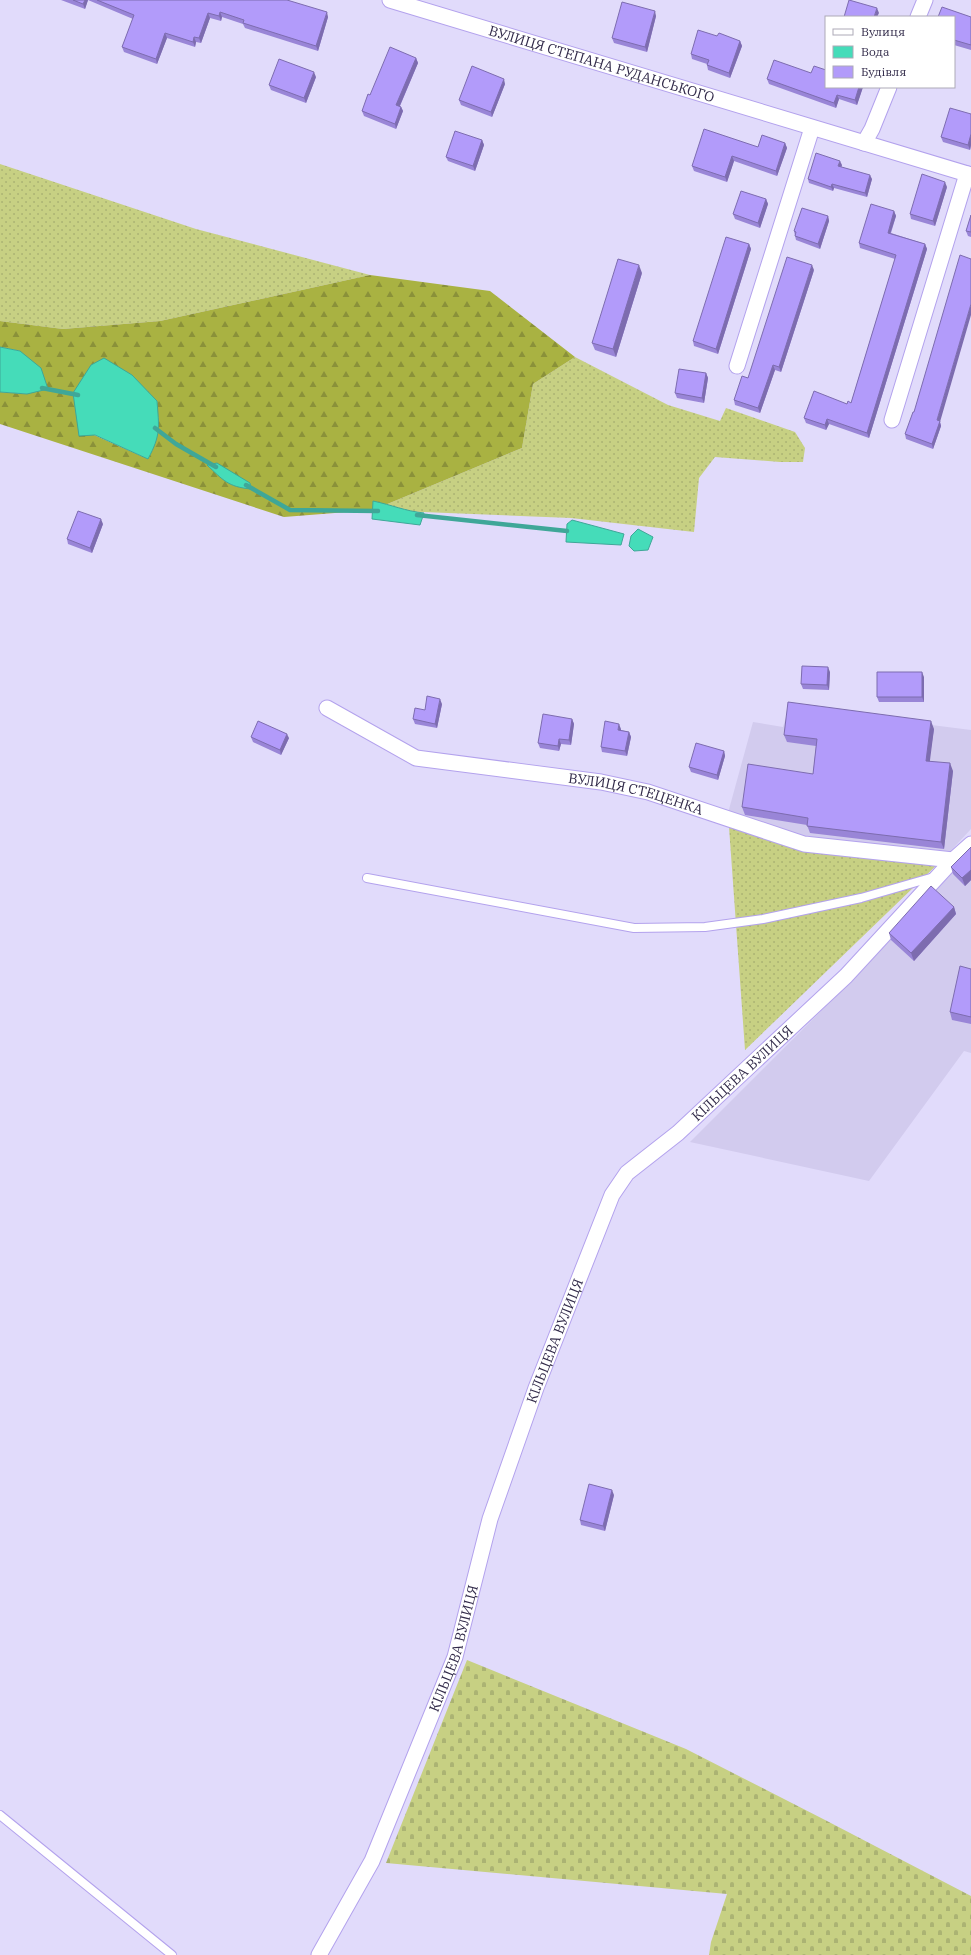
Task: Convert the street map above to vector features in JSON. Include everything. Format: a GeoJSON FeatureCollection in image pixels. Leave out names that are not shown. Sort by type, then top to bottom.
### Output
{"type":"FeatureCollection","features":[{"type":"Feature","properties":{"kind":"street","name":"ВУЛИЦЯ СТЕПАНА РУДАНСЬКОГО"},"geometry":{"type":"LineString","coordinates":[[390,0],[969,174],[892,420]]}},
{"type":"Feature","properties":{"kind":"street"},"geometry":{"type":"LineString","coordinates":[[918,16],[925,0]]}},
{"type":"Feature","properties":{"kind":"street"},"geometry":{"type":"LineString","coordinates":[[864,143],[872,129],[889,88]]}},
{"type":"Feature","properties":{"kind":"street"},"geometry":{"type":"LineString","coordinates":[[737,366],[812,128]]}},
{"type":"Feature","properties":{"kind":"street","name":"ВУЛИЦЯ СТЕЦЕНКА"},"geometry":{"type":"LineString","coordinates":[[327,708],[416,758],[601,782],[648,792],[804,844],[953,860]]}},
{"type":"Feature","properties":{"kind":"street","name":"КІЛЬЦЕВА ВУЛИЦЯ"},"geometry":{"type":"LineString","coordinates":[[318,1955],[372,1861],[455,1657],[490,1519],[536,1388],[612,1195],[627,1173],[678,1133],[846,976],[953,860],[971,844]]}},
{"type":"Feature","properties":{"kind":"lane"},"geometry":{"type":"LineString","coordinates":[[367,878],[642,928],[705,927],[763,919],[861,898],[939,875]]}},
{"type":"Feature","properties":{"kind":"lane"},"geometry":{"type":"LineString","coordinates":[[0,1816],[172,1955]]}},
{"type":"Feature","properties":{"kind":"shaded area"},"geometry":{"type":"Polygon","coordinates":[[[789,707],[971,730],[971,829],[945,857],[805,840],[728,813],[753,722],[783,727],[789,707]]]}},
{"type":"Feature","properties":{"kind":"shaded area"},"geometry":{"type":"Polygon","coordinates":[[[971,853],[971,1053],[964,1051],[869,1181],[690,1142],[853,979],[971,853]]]}},
{"type":"Feature","properties":{"kind":"green space"},"geometry":{"type":"Polygon","coordinates":[[[0,164],[196,229],[370,275],[160,321],[63,329],[0,321],[0,164]]]}},
{"type":"Feature","properties":{"kind":"green space"},"geometry":{"type":"Polygon","coordinates":[[[370,275],[490,291],[575,357],[533,384],[522,448],[373,510],[284,517],[0,424],[0,392],[27,394],[20,351],[0,347],[0,321],[63,329],[160,321],[370,275]],[[76,408],[80,435],[94,435],[148,459],[76,408]]]}},
{"type":"Feature","properties":{"kind":"green space"},"geometry":{"type":"Polygon","coordinates":[[[575,357],[668,405],[720,421],[726,408],[795,432],[805,448],[803,462],[780,462],[715,457],[699,478],[694,532],[571,518],[373,510],[522,448],[533,384],[575,357]]]}},
{"type":"Feature","properties":{"kind":"green space"},"geometry":{"type":"Polygon","coordinates":[[[728,813],[805,840],[945,857],[745,1050],[728,813]]]}},
{"type":"Feature","properties":{"kind":"green space"},"geometry":{"type":"Polygon","coordinates":[[[467,1660],[686,1749],[971,1896],[971,1955],[709,1955],[711,1942],[727,1894],[386,1863],[467,1660]]]}},
{"type":"Feature","properties":{"kind":"water"},"geometry":{"type":"Polygon","coordinates":[[[0,347],[20,351],[41,368],[48,389],[27,394],[0,392],[0,347]]]}},
{"type":"Feature","properties":{"kind":"water"},"geometry":{"type":"Polygon","coordinates":[[[104,358],[132,375],[157,401],[158,431],[155,443],[148,459],[95,435],[79,436],[73,393],[91,365],[104,358]]]}},
{"type":"Feature","properties":{"kind":"water"},"geometry":{"type":"Polygon","coordinates":[[[217,463],[250,483],[251,489],[237,487],[226,482],[207,465],[217,463]]]}},
{"type":"Feature","properties":{"kind":"water"},"geometry":{"type":"Polygon","coordinates":[[[373,501],[424,513],[420,525],[372,519],[373,501]]]}},
{"type":"Feature","properties":{"kind":"water"},"geometry":{"type":"Polygon","coordinates":[[[572,520],[624,534],[621,545],[566,542],[567,524],[572,520]]]}},
{"type":"Feature","properties":{"kind":"water"},"geometry":{"type":"Polygon","coordinates":[[[638,529],[653,537],[648,550],[634,551],[629,546],[631,536],[638,529]]]}},
{"type":"Feature","properties":{"kind":"building"},"geometry":{"type":"Polygon","coordinates":[[[73,0],[85,0],[83,4],[73,0]]]}},
{"type":"Feature","properties":{"kind":"building"},"geometry":{"type":"Polygon","coordinates":[[[97,0],[287,0],[327,12],[316,46],[243,23],[244,20],[220,12],[219,16],[208,13],[199,38],[194,37],[193,42],[165,33],[156,59],[122,47],[134,15],[97,0]]]}},
{"type":"Feature","properties":{"kind":"building"},"geometry":{"type":"Polygon","coordinates":[[[849,0],[877,8],[874,16],[844,16],[849,0]]]}},
{"type":"Feature","properties":{"kind":"building"},"geometry":{"type":"Polygon","coordinates":[[[622,2],[655,11],[645,47],[612,38],[622,2]]]}},
{"type":"Feature","properties":{"kind":"building"},"geometry":{"type":"Polygon","coordinates":[[[942,7],[971,17],[971,45],[955,40],[955,16],[938,16],[942,7]]]}},
{"type":"Feature","properties":{"kind":"building"},"geometry":{"type":"Polygon","coordinates":[[[698,30],[717,36],[719,33],[740,41],[729,73],[707,65],[709,60],[691,54],[698,30]]]}},
{"type":"Feature","properties":{"kind":"building"},"geometry":{"type":"Polygon","coordinates":[[[390,47],[416,58],[396,105],[401,107],[395,124],[362,111],[368,94],[370,95],[390,47]]]}},
{"type":"Feature","properties":{"kind":"building"},"geometry":{"type":"Polygon","coordinates":[[[279,59],[314,72],[304,98],[269,85],[279,59]]]}},
{"type":"Feature","properties":{"kind":"building"},"geometry":{"type":"Polygon","coordinates":[[[774,60],[811,73],[814,66],[825,70],[825,88],[859,88],[855,100],[837,95],[834,103],[767,79],[774,60]]]}},
{"type":"Feature","properties":{"kind":"building"},"geometry":{"type":"Polygon","coordinates":[[[472,66],[504,79],[491,112],[459,100],[472,66]]]}},
{"type":"Feature","properties":{"kind":"building"},"geometry":{"type":"Polygon","coordinates":[[[950,108],[971,114],[971,134],[968,145],[941,137],[950,108]]]}},
{"type":"Feature","properties":{"kind":"building"},"geometry":{"type":"Polygon","coordinates":[[[704,129],[758,147],[762,135],[785,143],[776,171],[732,156],[725,177],[692,166],[704,129]]]}},
{"type":"Feature","properties":{"kind":"building"},"geometry":{"type":"Polygon","coordinates":[[[455,131],[482,140],[473,166],[446,157],[455,131]]]}},
{"type":"Feature","properties":{"kind":"building"},"geometry":{"type":"Polygon","coordinates":[[[816,153],[840,161],[838,166],[870,175],[865,193],[832,184],[831,187],[808,179],[816,153]]]}},
{"type":"Feature","properties":{"kind":"building"},"geometry":{"type":"Polygon","coordinates":[[[922,174],[945,182],[933,221],[910,214],[922,174]]]}},
{"type":"Feature","properties":{"kind":"building"},"geometry":{"type":"Polygon","coordinates":[[[741,191],[766,199],[758,223],[733,214],[741,191]]]}},
{"type":"Feature","properties":{"kind":"building"},"geometry":{"type":"Polygon","coordinates":[[[871,204],[894,211],[888,233],[925,244],[867,433],[827,419],[825,425],[804,418],[814,391],[847,404],[848,401],[851,403],[896,255],[859,243],[871,204]]]}},
{"type":"Feature","properties":{"kind":"building"},"geometry":{"type":"Polygon","coordinates":[[[802,208],[828,216],[818,244],[795,236],[796,232],[794,231],[802,208]]]}},
{"type":"Feature","properties":{"kind":"building"},"geometry":{"type":"Polygon","coordinates":[[[971,215],[971,232],[966,231],[971,215]]]}},
{"type":"Feature","properties":{"kind":"building"},"geometry":{"type":"Polygon","coordinates":[[[726,237],[749,244],[716,349],[693,341],[726,237]]]}},
{"type":"Feature","properties":{"kind":"building"},"geometry":{"type":"Polygon","coordinates":[[[960,255],[971,259],[971,304],[937,420],[940,421],[932,444],[905,434],[914,412],[960,255]]]}},
{"type":"Feature","properties":{"kind":"building"},"geometry":{"type":"Polygon","coordinates":[[[787,257],[812,265],[779,367],[773,365],[758,408],[734,400],[742,376],[748,378],[787,257]]]}},
{"type":"Feature","properties":{"kind":"building"},"geometry":{"type":"Polygon","coordinates":[[[618,259],[639,265],[613,349],[592,343],[618,259]]]}},
{"type":"Feature","properties":{"kind":"building"},"geometry":{"type":"Polygon","coordinates":[[[679,369],[706,373],[702,398],[675,393],[679,369]]]}},
{"type":"Feature","properties":{"kind":"building"},"geometry":{"type":"Polygon","coordinates":[[[78,511],[101,519],[90,548],[67,539],[78,511]]]}},
{"type":"Feature","properties":{"kind":"building"},"geometry":{"type":"Polygon","coordinates":[[[802,666],[828,667],[827,685],[801,684],[802,666]]]}},
{"type":"Feature","properties":{"kind":"building"},"geometry":{"type":"Polygon","coordinates":[[[877,672],[922,672],[922,697],[877,697],[877,672]]]}},
{"type":"Feature","properties":{"kind":"building"},"geometry":{"type":"Polygon","coordinates":[[[427,696],[440,699],[435,724],[413,719],[415,708],[425,710],[427,696]]]}},
{"type":"Feature","properties":{"kind":"building"},"geometry":{"type":"Polygon","coordinates":[[[788,702],[931,721],[926,761],[950,763],[941,842],[807,826],[808,818],[742,807],[748,764],[813,774],[817,739],[784,735],[788,702]]]}},
{"type":"Feature","properties":{"kind":"building"},"geometry":{"type":"Polygon","coordinates":[[[543,714],[572,719],[569,740],[559,739],[558,746],[538,743],[543,714]]]}},
{"type":"Feature","properties":{"kind":"building"},"geometry":{"type":"Polygon","coordinates":[[[258,721],[287,734],[280,750],[251,737],[258,721]]]}},
{"type":"Feature","properties":{"kind":"building"},"geometry":{"type":"Polygon","coordinates":[[[605,721],[619,724],[618,730],[629,732],[625,751],[601,747],[605,721]]]}},
{"type":"Feature","properties":{"kind":"building"},"geometry":{"type":"Polygon","coordinates":[[[696,743],[724,751],[717,775],[689,767],[696,743]]]}},
{"type":"Feature","properties":{"kind":"building"},"geometry":{"type":"Polygon","coordinates":[[[971,847],[971,870],[962,878],[951,867],[971,847]]]}},
{"type":"Feature","properties":{"kind":"building"},"geometry":{"type":"Polygon","coordinates":[[[931,886],[954,907],[911,953],[889,933],[931,886]]]}},
{"type":"Feature","properties":{"kind":"building"},"geometry":{"type":"Polygon","coordinates":[[[960,966],[971,969],[971,1017],[950,1012],[960,966]]]}},
{"type":"Feature","properties":{"kind":"building"},"geometry":{"type":"Polygon","coordinates":[[[589,1484],[612,1490],[603,1526],[580,1520],[589,1484]]]}},
{"type":"Feature","properties":{"kind":"waterway"},"geometry":{"type":"LineString","coordinates":[[42,388],[78,395]]}},
{"type":"Feature","properties":{"kind":"waterway"},"geometry":{"type":"LineString","coordinates":[[155,428],[176,444],[216,467]]}},
{"type":"Feature","properties":{"kind":"waterway"},"geometry":{"type":"LineString","coordinates":[[246,485],[290,510],[378,511]]}},
{"type":"Feature","properties":{"kind":"waterway"},"geometry":{"type":"LineString","coordinates":[[417,515],[567,531]]}}]}
